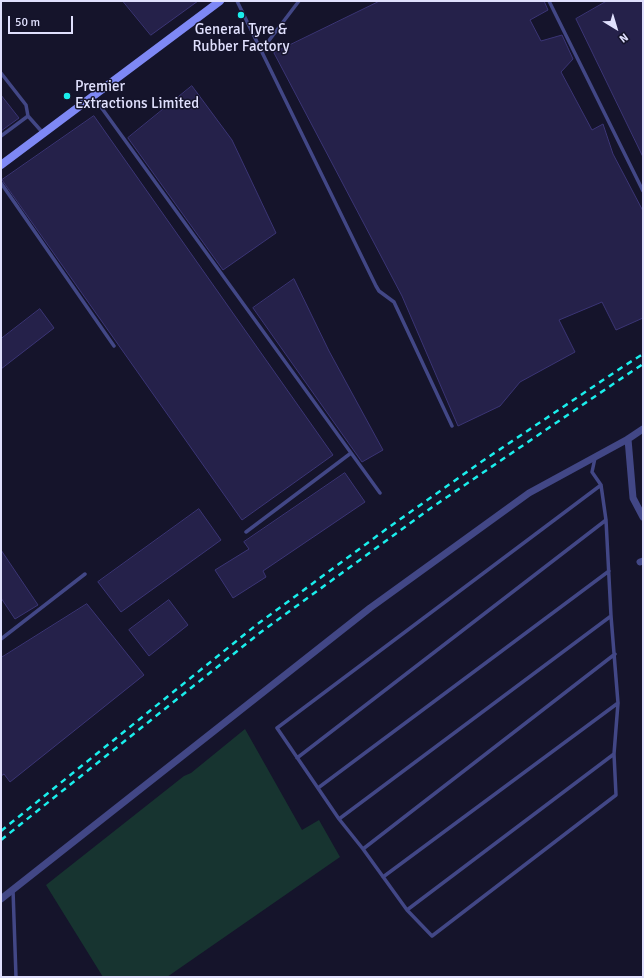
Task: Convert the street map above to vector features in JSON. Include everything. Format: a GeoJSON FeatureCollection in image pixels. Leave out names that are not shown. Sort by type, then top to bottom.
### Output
{"type":"FeatureCollection","features":[{"type":"Feature","properties":{"kind":"street"},"geometry":{"type":"LineString","coordinates":[[1,165],[220,1]]}},
{"type":"Feature","properties":{"kind":"street"},"geometry":{"type":"LineString","coordinates":[[1,899],[370,608],[529,493],[628,439],[643,429]]}},
{"type":"Feature","properties":{"kind":"street"},"geometry":{"type":"LineString","coordinates":[[628,439],[633,498],[643,517]]}},
{"type":"Feature","properties":{"kind":"lane"},"geometry":{"type":"LineString","coordinates":[[237,1],[376,286],[394,302],[452,426]]}},
{"type":"Feature","properties":{"kind":"lane"},"geometry":{"type":"LineString","coordinates":[[261,51],[299,1]]}},
{"type":"Feature","properties":{"kind":"lane"},"geometry":{"type":"LineString","coordinates":[[549,1],[643,191]]}},
{"type":"Feature","properties":{"kind":"lane"},"geometry":{"type":"LineString","coordinates":[[1,73],[26,105],[28,116],[44,134]]}},
{"type":"Feature","properties":{"kind":"lane"},"geometry":{"type":"LineString","coordinates":[[93,96],[380,493]]}},
{"type":"Feature","properties":{"kind":"lane"},"geometry":{"type":"LineString","coordinates":[[1,136],[28,116]]}},
{"type":"Feature","properties":{"kind":"lane"},"geometry":{"type":"LineString","coordinates":[[1,183],[114,346]]}},
{"type":"Feature","properties":{"kind":"lane"},"geometry":{"type":"LineString","coordinates":[[246,532],[351,453]]}},
{"type":"Feature","properties":{"kind":"lane"},"geometry":{"type":"LineString","coordinates":[[595,457],[592,472],[601,485],[606,520],[615,654],[618,703],[614,754],[616,795],[432,936],[407,910],[363,849],[339,819],[277,728],[601,485]]}},
{"type":"Feature","properties":{"kind":"lane"},"geometry":{"type":"LineString","coordinates":[[297,758],[606,520]]}},
{"type":"Feature","properties":{"kind":"lane"},"geometry":{"type":"LineString","coordinates":[[318,788],[609,572]]}},
{"type":"Feature","properties":{"kind":"lane"},"geometry":{"type":"LineString","coordinates":[[1,640],[85,574]]}},
{"type":"Feature","properties":{"kind":"lane"},"geometry":{"type":"LineString","coordinates":[[339,819],[612,616]]}},
{"type":"Feature","properties":{"kind":"lane"},"geometry":{"type":"LineString","coordinates":[[363,849],[615,654]]}},
{"type":"Feature","properties":{"kind":"lane"},"geometry":{"type":"LineString","coordinates":[[383,877],[618,703]]}},
{"type":"Feature","properties":{"kind":"lane"},"geometry":{"type":"LineString","coordinates":[[407,910],[614,754]]}},
{"type":"Feature","properties":{"kind":"lane"},"geometry":{"type":"LineString","coordinates":[[13,890],[16,977]]}},
{"type":"Feature","properties":{"kind":"green space"},"geometry":{"type":"Polygon","coordinates":[[[245,729],[302,830],[319,820],[340,857],[167,977],[103,977],[46,885],[184,776],[191,773],[245,729]]]}},
{"type":"Feature","properties":{"kind":"building"},"geometry":{"type":"Polygon","coordinates":[[[123,1],[198,1],[151,35],[123,1]]]}},
{"type":"Feature","properties":{"kind":"building"},"geometry":{"type":"Polygon","coordinates":[[[380,1],[544,1],[548,10],[530,20],[541,41],[562,35],[573,59],[561,72],[592,130],[603,124],[613,154],[643,211],[643,318],[616,330],[602,302],[559,320],[575,352],[520,382],[500,406],[458,426],[402,296],[274,53],[380,1]]]}},
{"type":"Feature","properties":{"kind":"building"},"geometry":{"type":"Polygon","coordinates":[[[607,1],[643,1],[643,157],[576,19],[607,1]]]}},
{"type":"Feature","properties":{"kind":"building"},"geometry":{"type":"Polygon","coordinates":[[[192,86],[232,140],[276,233],[223,270],[128,138],[192,86]]]}},
{"type":"Feature","properties":{"kind":"building"},"geometry":{"type":"Polygon","coordinates":[[[1,95],[19,118],[1,131],[1,95]]]}},
{"type":"Feature","properties":{"kind":"building"},"geometry":{"type":"Polygon","coordinates":[[[94,116],[333,455],[242,520],[2,180],[94,116]]]}},
{"type":"Feature","properties":{"kind":"building"},"geometry":{"type":"Polygon","coordinates":[[[294,279],[329,351],[383,450],[362,462],[253,308],[294,279]]]}},
{"type":"Feature","properties":{"kind":"building"},"geometry":{"type":"Polygon","coordinates":[[[40,309],[54,328],[1,369],[1,339],[40,309]]]}},
{"type":"Feature","properties":{"kind":"building"},"geometry":{"type":"Polygon","coordinates":[[[345,473],[365,502],[263,571],[266,577],[233,598],[215,570],[249,549],[244,542],[345,473]]]}},
{"type":"Feature","properties":{"kind":"building"},"geometry":{"type":"Polygon","coordinates":[[[199,509],[221,540],[121,612],[98,582],[199,509]]]}},
{"type":"Feature","properties":{"kind":"building"},"geometry":{"type":"Polygon","coordinates":[[[1,550],[38,605],[15,619],[1,598],[1,550]]]}},
{"type":"Feature","properties":{"kind":"building"},"geometry":{"type":"Polygon","coordinates":[[[169,600],[188,625],[149,656],[129,630],[169,600]]]}},
{"type":"Feature","properties":{"kind":"building"},"geometry":{"type":"Polygon","coordinates":[[[87,604],[144,675],[10,782],[4,774],[1,776],[1,658],[87,604]]]}},
{"type":"Feature","properties":{"kind":"railway"},"geometry":{"type":"LineString","coordinates":[[1,831],[255,626],[385,530],[481,462],[643,354]]}},
{"type":"Feature","properties":{"kind":"railway"},"geometry":{"type":"LineString","coordinates":[[1,840],[261,632],[431,508],[643,364]]}},
{"type":"Feature","properties":{"kind":"place","name":"General Tyre & Rubber Factory"},"geometry":{"type":"Point","coordinates":[241,15]}},
{"type":"Feature","properties":{"kind":"place","name":"Premier Extractions Limited"},"geometry":{"type":"Point","coordinates":[67,96]}}]}
